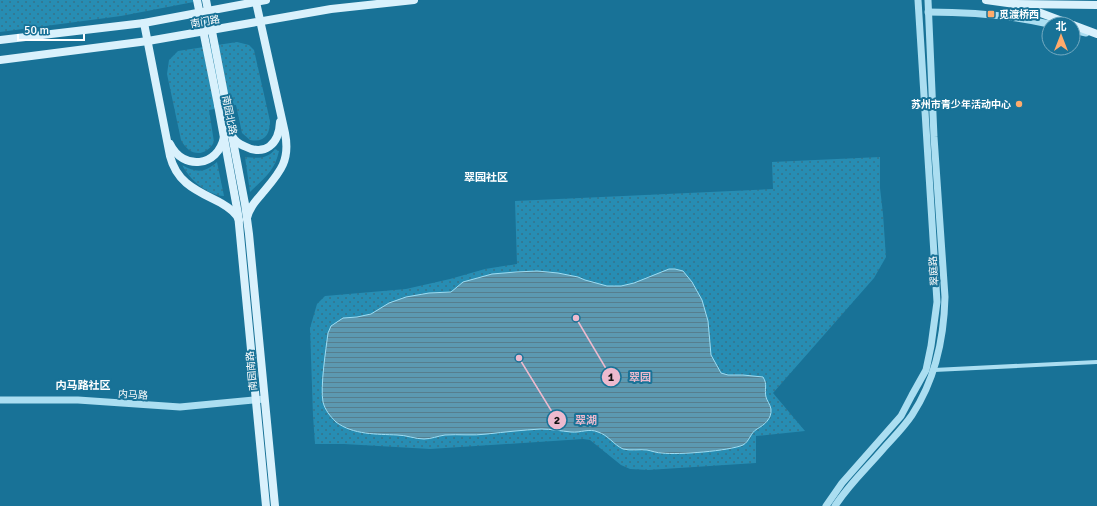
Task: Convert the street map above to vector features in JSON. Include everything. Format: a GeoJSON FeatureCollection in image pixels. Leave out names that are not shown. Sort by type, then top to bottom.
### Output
{"type":"FeatureCollection","features":[{"type":"Feature","properties":{"kind":"main road","name":"南园北路"},"geometry":{"type":"LineString","coordinates":[[197,0],[218,105],[228,135]]}},
{"type":"Feature","properties":{"kind":"main road","name":"南园北路"},"geometry":{"type":"LineString","coordinates":[[206,0],[226,104],[228,135],[245,234]]}},
{"type":"Feature","properties":{"kind":"main road","name":"南门路"},"geometry":{"type":"LineString","coordinates":[[0,40],[144,23],[266,0]]}},
{"type":"Feature","properties":{"kind":"main road","name":"南门路"},"geometry":{"type":"LineString","coordinates":[[0,60],[148,41],[332,9],[414,0]]}},
{"type":"Feature","properties":{"kind":"main road"},"geometry":{"type":"LineString","coordinates":[[986,0],[1015,4],[1097,5]]}},
{"type":"Feature","properties":{"kind":"main road"},"geometry":{"type":"LineString","coordinates":[[144,23],[166,136],[172,162],[178,174],[192,188],[226,206],[243,221],[280,169],[286,157],[286,142],[256,2]]}},
{"type":"Feature","properties":{"kind":"main road"},"geometry":{"type":"LineString","coordinates":[[1015,4],[1049,16]]}},
{"type":"Feature","properties":{"kind":"main road"},"geometry":{"type":"LineString","coordinates":[[1081,28],[1097,35]]}},
{"type":"Feature","properties":{"kind":"main road"},"geometry":{"type":"LineString","coordinates":[[166,136],[178,156],[186,160],[196,162],[206,160],[214,156],[228,135],[247,148],[256,150],[265,149],[272,144],[278,135],[280,116]]}},
{"type":"Feature","properties":{"kind":"main road","name":"南园南路"},"geometry":{"type":"LineString","coordinates":[[245,234],[260,399],[266,506]]}},
{"type":"Feature","properties":{"kind":"main road","name":"南园南路"},"geometry":{"type":"LineString","coordinates":[[260,399],[275,506]]}},
{"type":"Feature","properties":{"kind":"street","name":"翠庭路"},"geometry":{"type":"LineString","coordinates":[[826,506],[842,483],[901,416],[926,370],[931,346],[937,302],[918,0]]}},
{"type":"Feature","properties":{"kind":"street","name":"翠庭路"},"geometry":{"type":"LineString","coordinates":[[835,506],[846,489],[911,416],[925,392],[934,370],[944,317],[945,297],[934,137],[928,0]]}},
{"type":"Feature","properties":{"kind":"street"},"geometry":{"type":"LineString","coordinates":[[928,12],[953,12],[1017,18],[1041,22]]}},
{"type":"Feature","properties":{"kind":"street"},"geometry":{"type":"LineString","coordinates":[[1081,32],[1097,35]]}},
{"type":"Feature","properties":{"kind":"street"},"geometry":{"type":"LineString","coordinates":[[934,370],[1097,362]]}},
{"type":"Feature","properties":{"kind":"street","name":"内马路"},"geometry":{"type":"LineString","coordinates":[[0,400],[78,400],[180,407],[260,399]]}},
{"type":"Feature","properties":{"kind":"shaded area"},"geometry":{"type":"Polygon","coordinates":[[[0,0],[204,0],[121,16],[0,32],[0,0]]]}},
{"type":"Feature","properties":{"kind":"shaded area"},"geometry":{"type":"Polygon","coordinates":[[[237,42],[249,45],[254,50],[270,121],[268,134],[263,139],[255,141],[250,140],[242,133],[236,105],[209,110],[214,142],[206,151],[202,153],[193,152],[184,145],[181,140],[167,74],[169,60],[178,51],[237,42]]]}},
{"type":"Feature","properties":{"kind":"shaded area"},"geometry":{"type":"Polygon","coordinates":[[[275,149],[279,151],[275,164],[250,192],[245,157],[265,157],[272,153],[275,149]]]}},
{"type":"Feature","properties":{"kind":"shaded area"},"geometry":{"type":"Polygon","coordinates":[[[880,157],[880,188],[886,257],[874,278],[773,393],[805,431],[756,436],[756,463],[648,470],[630,469],[621,465],[590,440],[583,439],[430,449],[344,444],[315,444],[310,328],[317,304],[325,296],[406,289],[485,269],[517,264],[515,201],[773,189],[772,162],[880,157]]]}},
{"type":"Feature","properties":{"kind":"shaded area"},"geometry":{"type":"Polygon","coordinates":[[[217,162],[224,196],[205,190],[194,181],[182,165],[200,171],[213,166],[217,162]]]}},
{"type":"Feature","properties":{"kind":"shaded area"},"geometry":{"type":"Polygon","coordinates":[[[669,269],[683,271],[692,282],[702,300],[708,321],[711,355],[721,373],[728,375],[763,377],[766,385],[766,397],[771,413],[767,421],[751,435],[743,445],[703,452],[660,453],[647,450],[623,449],[602,433],[595,431],[571,432],[541,429],[482,435],[445,435],[429,439],[421,439],[400,435],[357,432],[336,422],[328,413],[324,405],[322,395],[328,333],[331,326],[343,318],[371,314],[389,303],[406,297],[429,293],[451,292],[463,282],[492,274],[537,271],[578,277],[607,286],[621,286],[634,283],[669,269]]]}},
{"type":"Feature","properties":{"kind":"place","name":"觅渡桥西"},"geometry":{"type":"Point","coordinates":[991,14]}},
{"type":"Feature","properties":{"kind":"place","name":"苏州市青少年活动中心"},"geometry":{"type":"Point","coordinates":[1019,104]}},
{"type":"Feature","properties":{"kind":"place","name":"翠园"},"geometry":{"type":"Point","coordinates":[576,318]}},
{"type":"Feature","properties":{"kind":"place","name":"翠湖"},"geometry":{"type":"Point","coordinates":[519,358]}},
{"type":"Feature","properties":{"kind":"district","name":"翠园社区"},"geometry":{"type":"Point","coordinates":[486,177]}},
{"type":"Feature","properties":{"kind":"district","name":"内马路社区"},"geometry":{"type":"Point","coordinates":[83,385]}}]}
